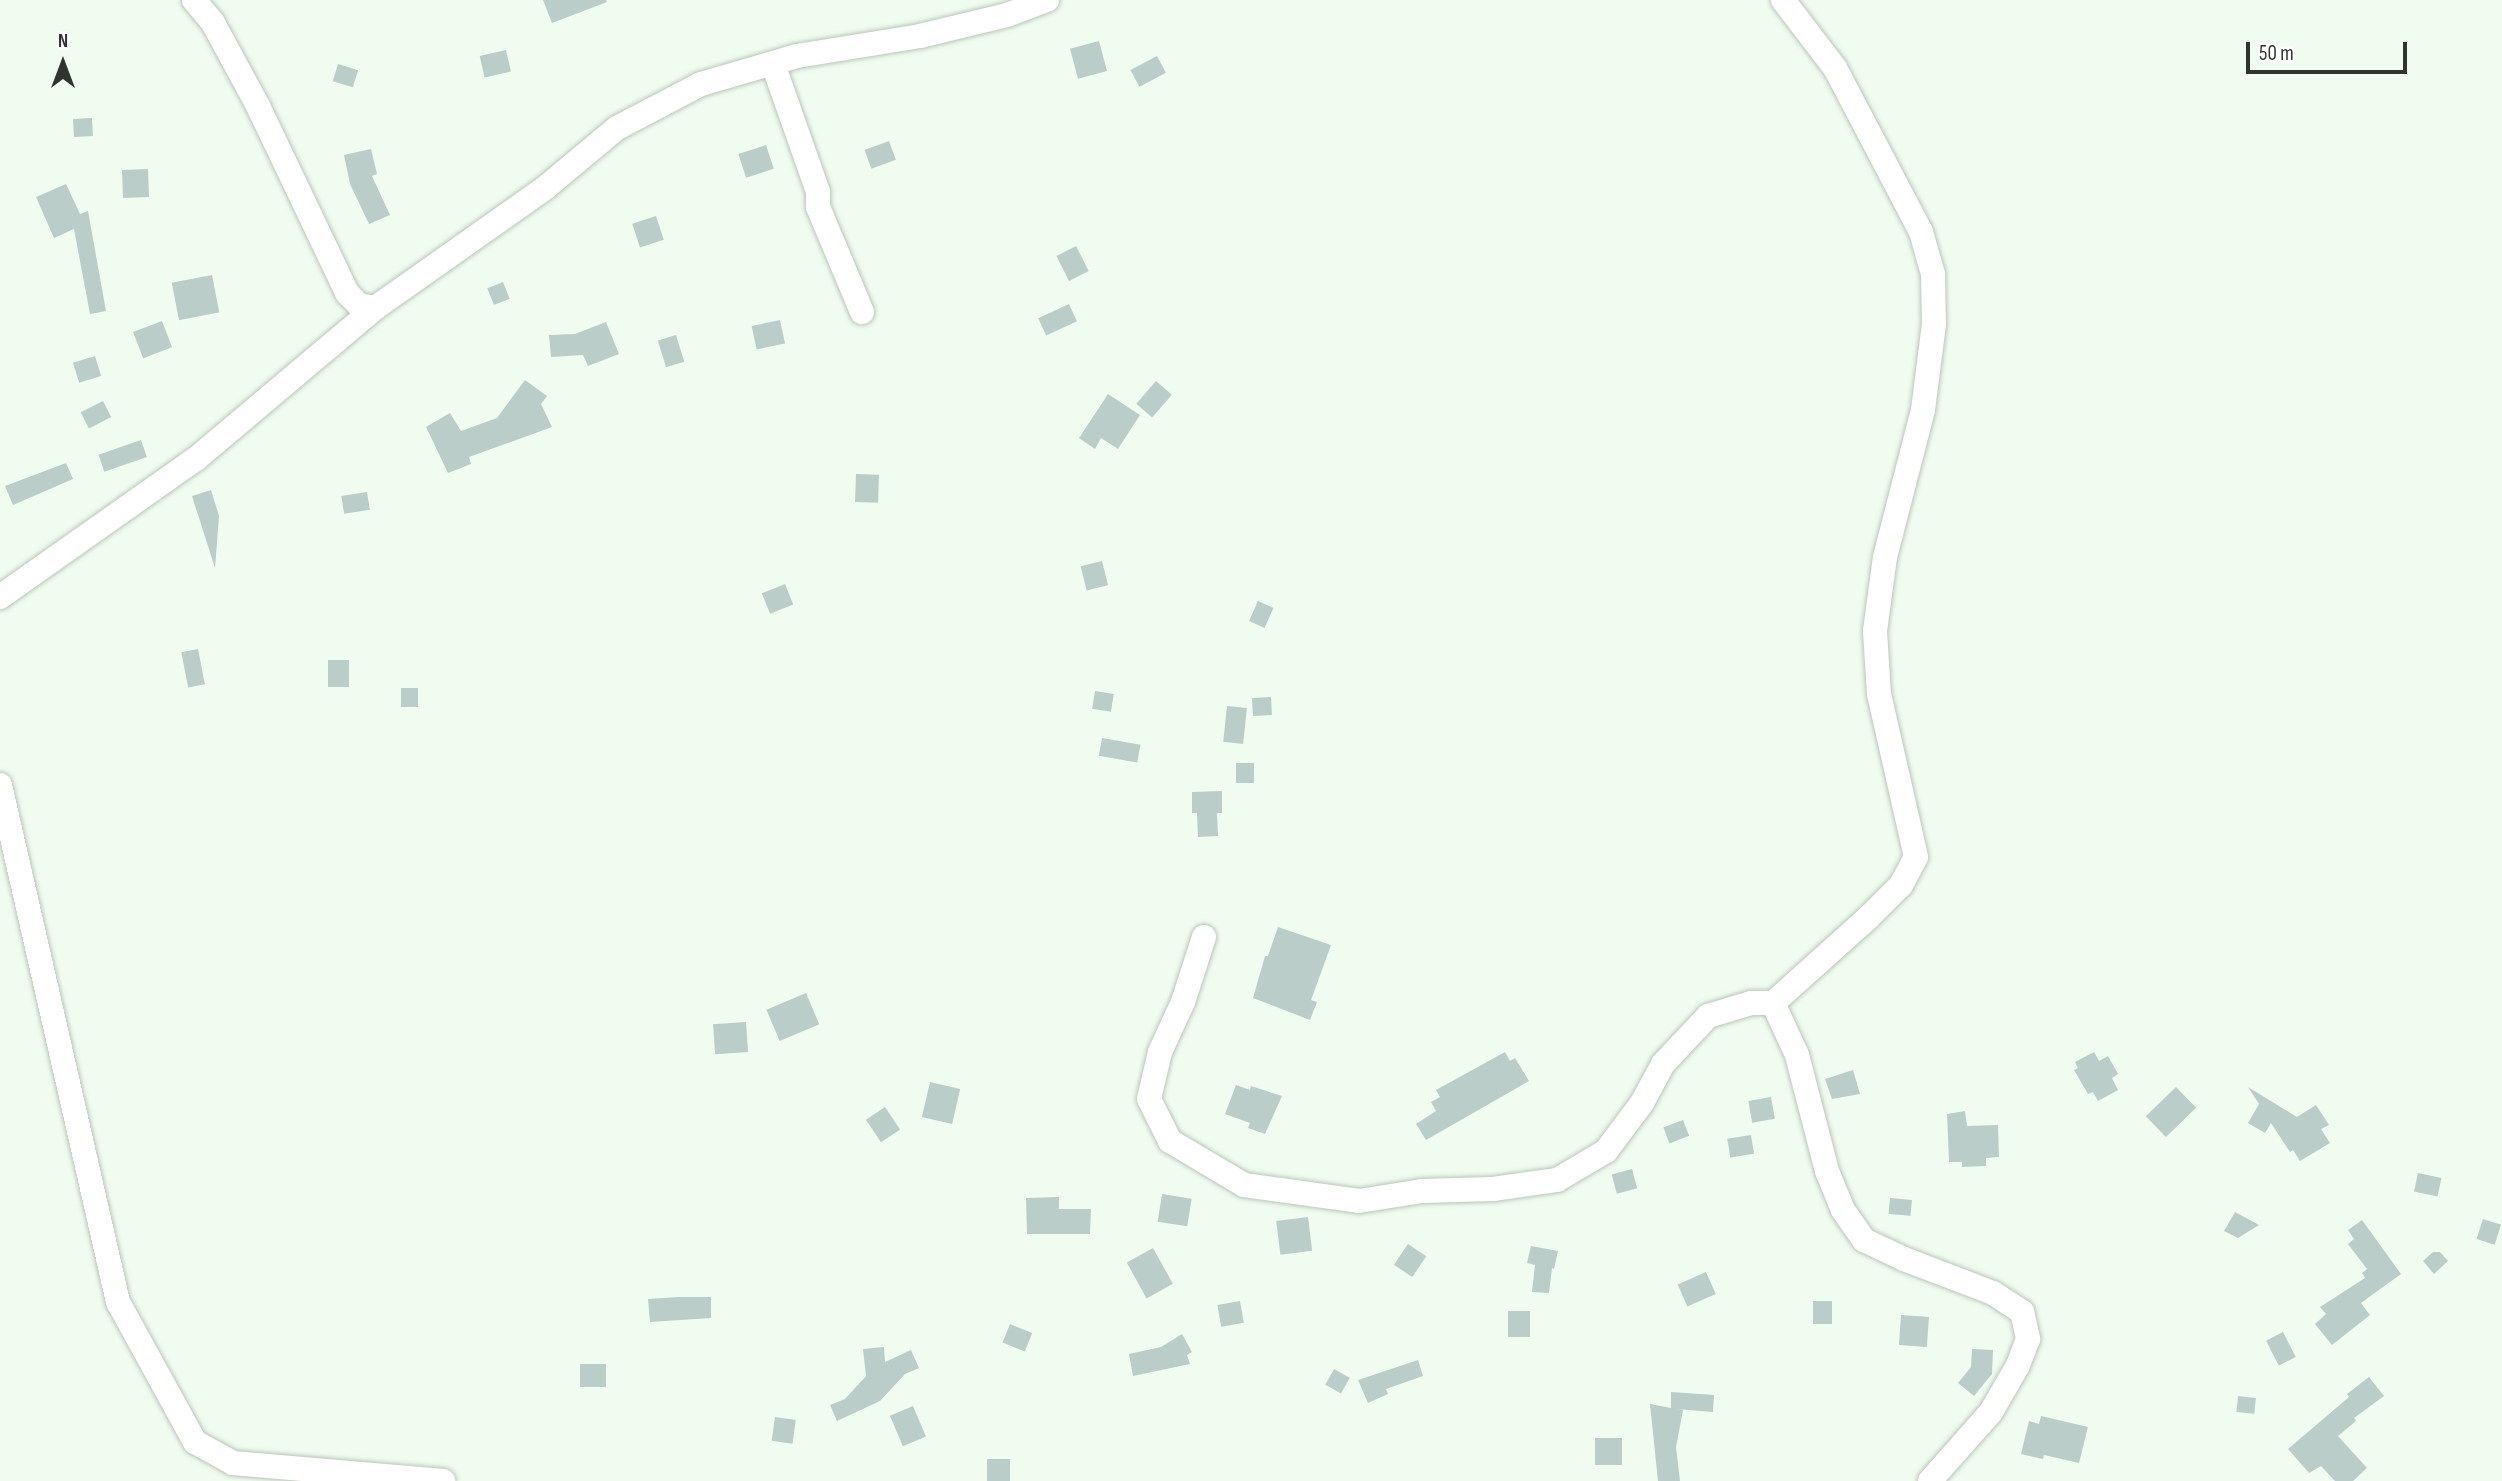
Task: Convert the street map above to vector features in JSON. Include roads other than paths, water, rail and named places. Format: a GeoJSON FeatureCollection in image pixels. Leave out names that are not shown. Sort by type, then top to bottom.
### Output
{"type":"FeatureCollection","features":[{"type":"Feature","properties":{"kind":"street"},"geometry":{"type":"LineString","coordinates":[[194,0],[213,23],[258,106],[347,293],[359,305],[375,308]]}},
{"type":"Feature","properties":{"kind":"street"},"geometry":{"type":"LineString","coordinates":[[0,597],[197,458],[375,308],[545,188],[618,128],[701,84],[797,57],[920,36],[1007,15],[1046,0]]}},
{"type":"Feature","properties":{"kind":"street"},"geometry":{"type":"LineString","coordinates":[[1203,937],[1183,1002],[1160,1052],[1149,1098],[1170,1141],[1244,1185],[1359,1201],[1422,1191],[1493,1189],[1557,1180],[1606,1151],[1642,1103],[1663,1064],[1708,1016],[1751,1003],[1773,1003],[1901,885],[1916,857],[1879,694],[1875,631],[1885,557],[1923,410],[1934,324],[1933,274],[1921,232],[1835,68],[1783,0]]}},
{"type":"Feature","properties":{"kind":"street"},"geometry":{"type":"LineString","coordinates":[[773,64],[818,192],[818,207],[863,312]]}},
{"type":"Feature","properties":{"kind":"street"},"geometry":{"type":"LineString","coordinates":[[0,785],[118,1301],[195,1442],[233,1463],[443,1481]]}},
{"type":"Feature","properties":{"kind":"street"},"geometry":{"type":"LineString","coordinates":[[1773,1003],[1797,1055],[1827,1171],[1843,1210],[1864,1240],[1904,1259],[1993,1293],[2022,1311],[2028,1339],[2017,1367],[1991,1412],[1930,1481]]}}]}
